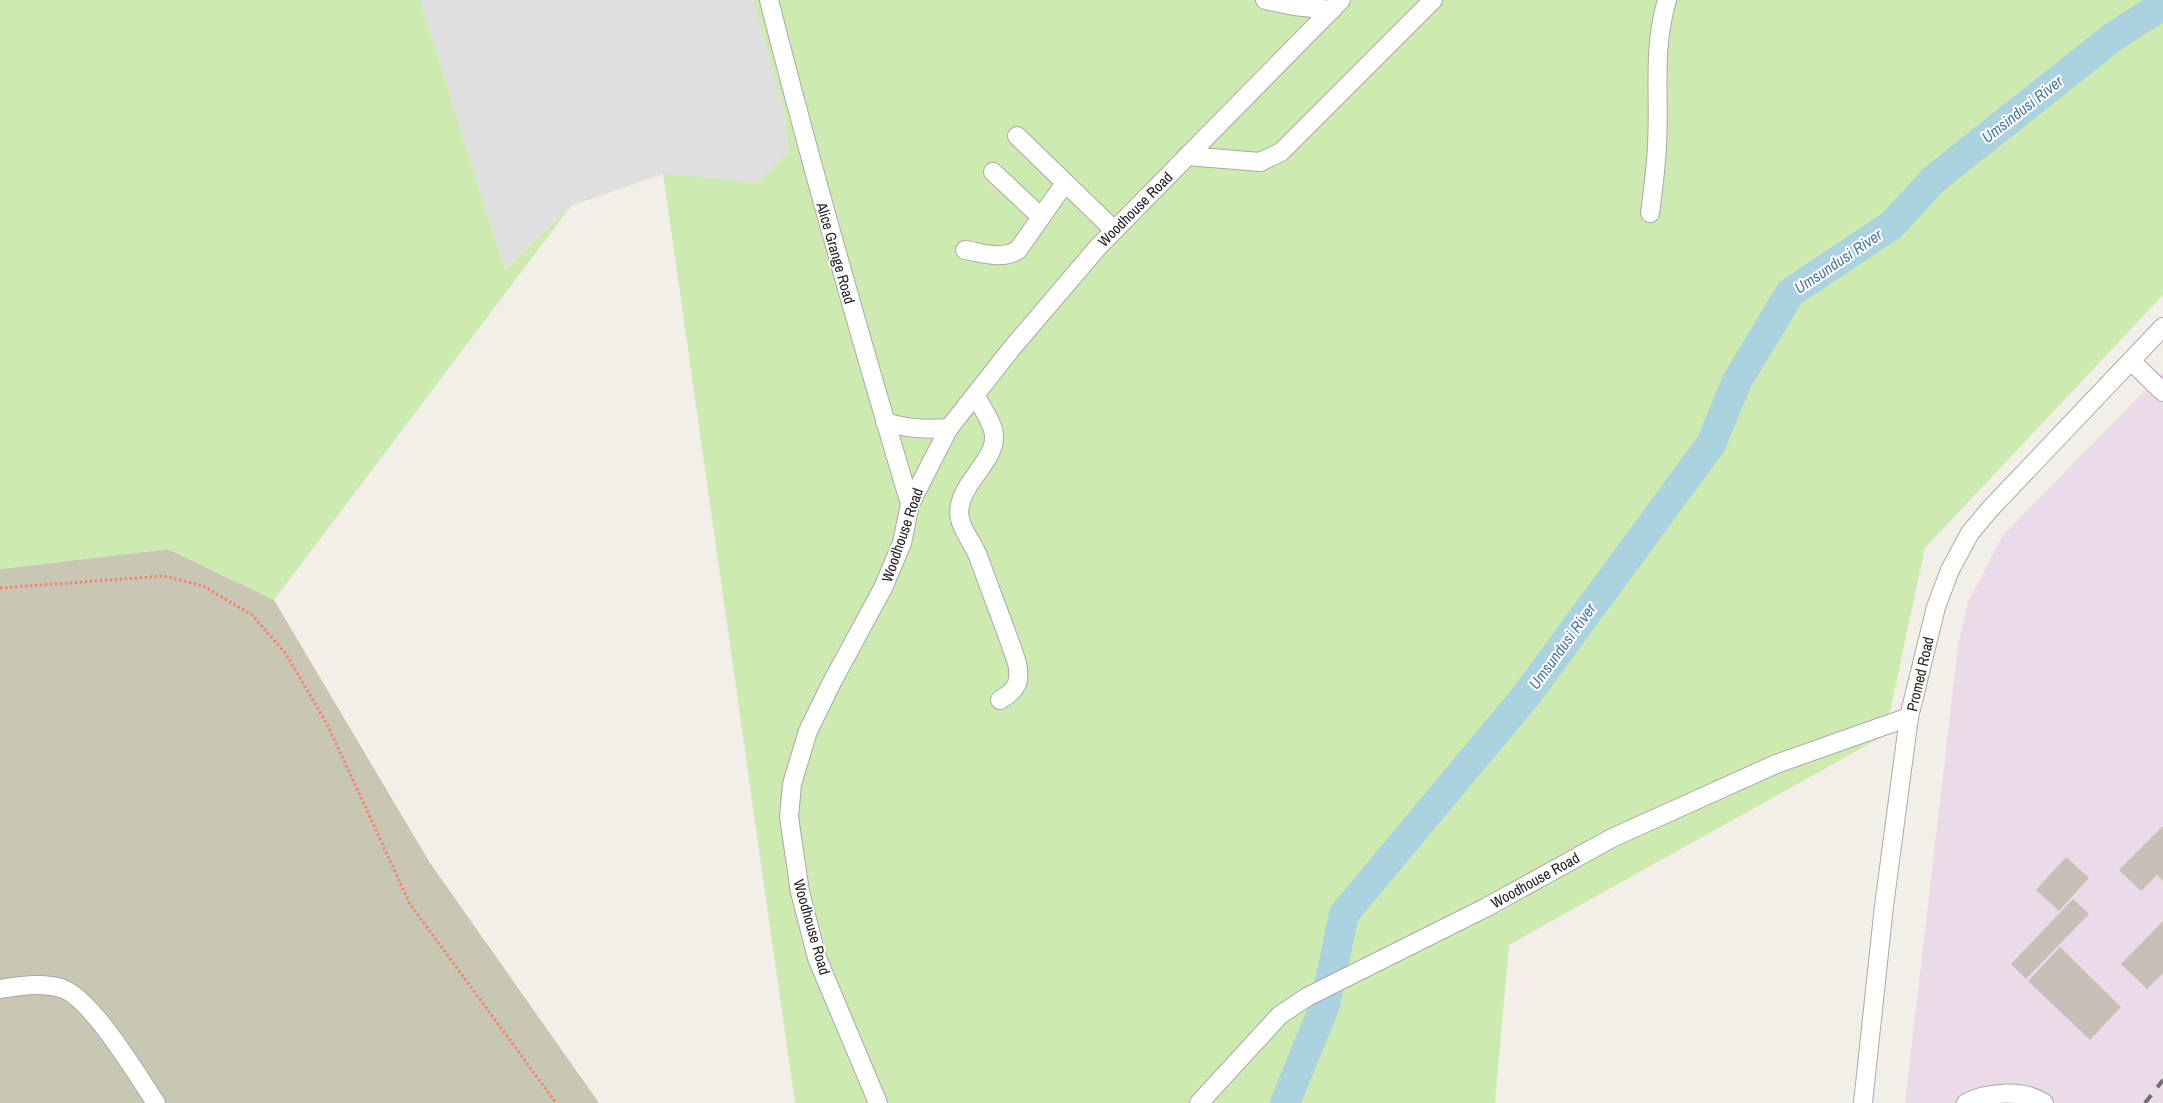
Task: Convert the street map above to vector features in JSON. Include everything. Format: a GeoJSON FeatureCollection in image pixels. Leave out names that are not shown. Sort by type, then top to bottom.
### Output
{"type":"FeatureCollection","features":[{"type":"Feature","properties":{"kind":"street","name":"Alice Grange Road"},"geometry":{"type":"LineString","coordinates":[[769,0],[796,106],[910,504]]}},
{"type":"Feature","properties":{"kind":"street"},"geometry":{"type":"LineString","coordinates":[[1265,0],[1294,6],[1336,5]]}},
{"type":"Feature","properties":{"kind":"street"},"geometry":{"type":"LineString","coordinates":[[1188,156],[1260,162],[1280,152],[1433,0]]}},
{"type":"Feature","properties":{"kind":"street"},"geometry":{"type":"LineString","coordinates":[[1650,213],[1658,145],[1657,76],[1659,26],[1667,0]]}},
{"type":"Feature","properties":{"kind":"street","name":"Woodhouse Road"},"geometry":{"type":"LineString","coordinates":[[878,1103],[817,958],[800,892],[789,816],[792,784],[808,731],[832,682],[883,588],[902,543],[910,504],[949,428],[1012,348],[1114,230],[1336,5]]}},
{"type":"Feature","properties":{"kind":"street"},"geometry":{"type":"LineString","coordinates":[[1017,136],[1114,230]]}},
{"type":"Feature","properties":{"kind":"street"},"geometry":{"type":"LineString","coordinates":[[993,172],[1041,217]]}},
{"type":"Feature","properties":{"kind":"street"},"geometry":{"type":"LineString","coordinates":[[965,250],[1000,256],[1010,255],[1018,250],[1065,183]]}},
{"type":"Feature","properties":{"kind":"street","name":"Promed Road"},"geometry":{"type":"LineString","coordinates":[[1863,1103],[1884,906],[1909,717],[1936,606],[1950,570],[1970,533],[1990,509],[2163,327]]}},
{"type":"Feature","properties":{"kind":"street"},"geometry":{"type":"LineString","coordinates":[[2131,361],[2163,392]]}},
{"type":"Feature","properties":{"kind":"street"},"geometry":{"type":"LineString","coordinates":[[975,396],[992,426],[994,437],[991,449],[965,490],[959,506],[960,518],[977,555],[1018,663],[1020,678],[1016,687],[1000,700]]}},
{"type":"Feature","properties":{"kind":"street"},"geometry":{"type":"LineString","coordinates":[[885,422],[904,428],[924,430],[949,428]]}},
{"type":"Feature","properties":{"kind":"street","name":"Woodhouse Road"},"geometry":{"type":"LineString","coordinates":[[1199,1103],[1280,1016],[1306,997],[1401,952],[1612,838],[1776,764],[1909,717]]}},
{"type":"Feature","properties":{"kind":"street"},"geometry":{"type":"LineString","coordinates":[[0,990],[25,985],[42,985],[62,988],[79,1000],[103,1026],[156,1103]]}},
{"type":"Feature","properties":{"kind":"street"},"geometry":{"type":"LineString","coordinates":[[1966,1103],[1984,1096],[2016,1095],[2044,1103]]}},
{"type":"Feature","properties":{"kind":"path"},"geometry":{"type":"LineString","coordinates":[[0,588],[164,576],[203,586],[252,615],[286,654],[328,726],[410,904],[556,1103]]}},
{"type":"Feature","properties":{"kind":"shaded area"},"geometry":{"type":"Polygon","coordinates":[[[420,0],[753,0],[784,110],[789,151],[759,184],[663,174],[571,206],[505,270],[420,0]]]}},
{"type":"Feature","properties":{"kind":"shaded area"},"geometry":{"type":"Polygon","coordinates":[[[2163,372],[2163,1103],[1905,1103],[1958,646],[1968,602],[2003,535],[2163,372]]]}},
{"type":"Feature","properties":{"kind":"shaded area"},"geometry":{"type":"Polygon","coordinates":[[[168,549],[274,600],[430,863],[599,1103],[0,1103],[0,569],[168,549]]]}},
{"type":"Feature","properties":{"kind":"green space"},"geometry":{"type":"Polygon","coordinates":[[[0,0],[420,0],[505,270],[571,206],[274,600],[168,549],[0,569],[0,0]]]}},
{"type":"Feature","properties":{"kind":"green space"},"geometry":{"type":"Polygon","coordinates":[[[753,0],[2163,0],[2163,295],[1925,548],[1885,735],[1509,945],[1495,1103],[795,1103],[663,174],[758,183],[789,151],[784,110],[753,0]]]}},
{"type":"Feature","properties":{"kind":"building"},"geometry":{"type":"Polygon","coordinates":[[[2163,826],[2163,881],[2157,875],[2141,891],[2119,870],[2163,826]]]}},
{"type":"Feature","properties":{"kind":"building"},"geometry":{"type":"Polygon","coordinates":[[[2066,857],[2089,878],[2059,911],[2036,890],[2066,857]]]}},
{"type":"Feature","properties":{"kind":"building"},"geometry":{"type":"Polygon","coordinates":[[[2073,899],[2089,914],[2026,979],[2011,964],[2073,899]]]}},
{"type":"Feature","properties":{"kind":"building"},"geometry":{"type":"Polygon","coordinates":[[[2163,921],[2163,973],[2147,989],[2121,964],[2163,921]]]}},
{"type":"Feature","properties":{"kind":"building"},"geometry":{"type":"Polygon","coordinates":[[[2060,947],[2121,1007],[2090,1040],[2028,981],[2060,947]]]}},
{"type":"Feature","properties":{"kind":"waterway","name":"Umsundusi River"},"geometry":{"type":"LineString","coordinates":[[1285,1103],[1325,1005],[1344,914],[1525,697],[1711,444],[1737,381],[1790,293],[1892,225],[1933,180],[2113,37],[2163,5]]}},
{"type":"Feature","properties":{"kind":"railway"},"geometry":{"type":"LineString","coordinates":[[2145,1103],[2163,1080]]}},
{"type":"Feature","properties":{"kind":"water label","name":"Umsindusi River"},"geometry":{"type":"Point","coordinates":[2022,109]}}]}
